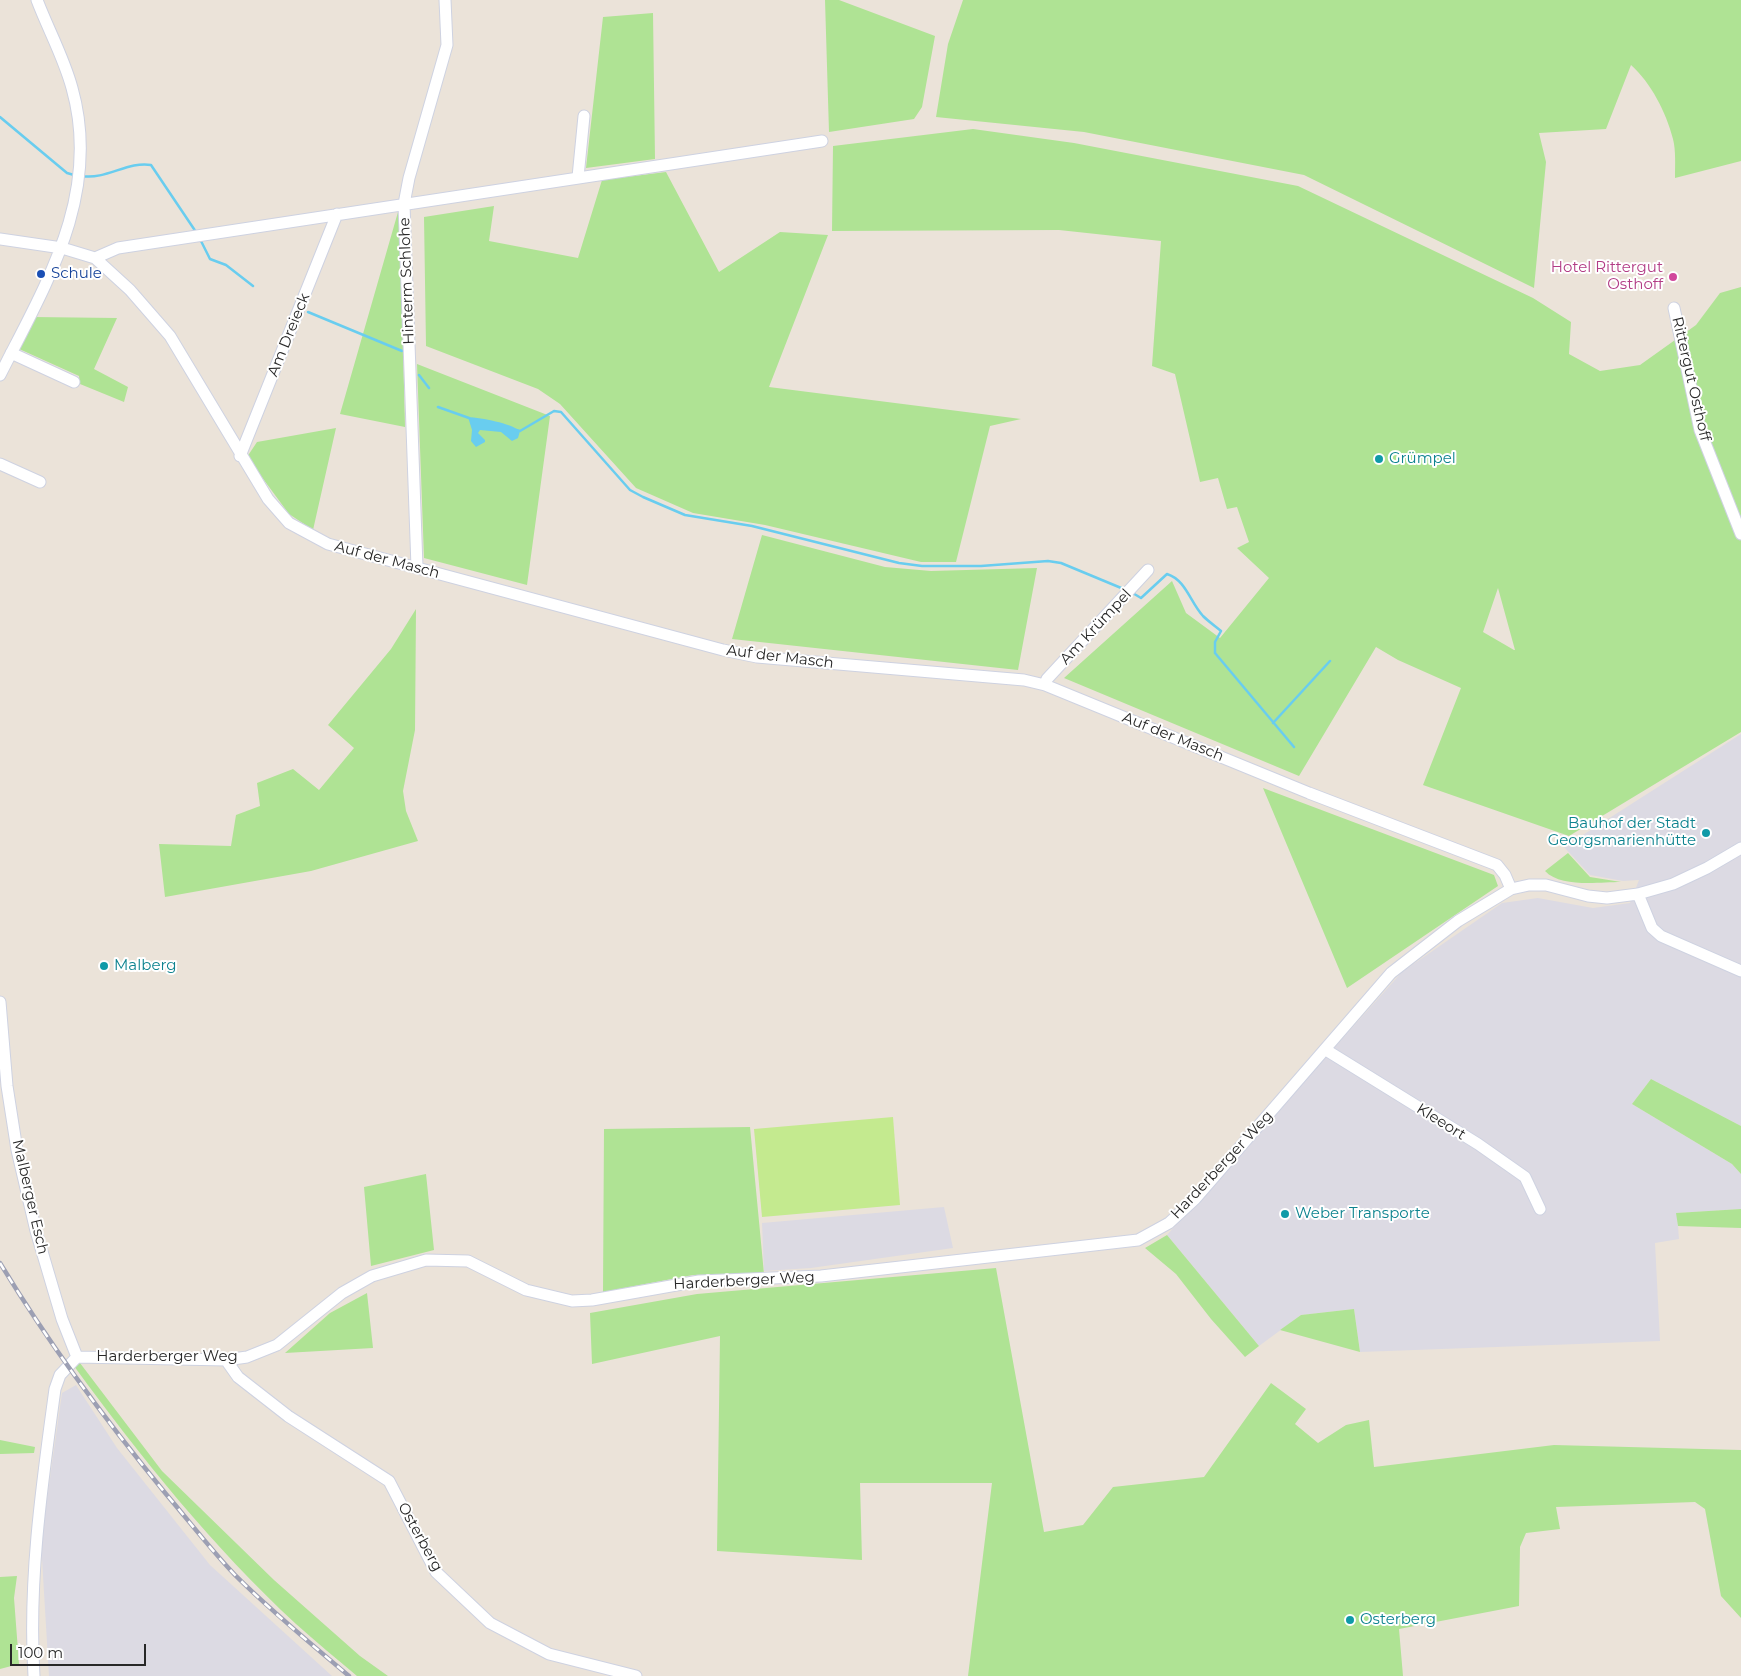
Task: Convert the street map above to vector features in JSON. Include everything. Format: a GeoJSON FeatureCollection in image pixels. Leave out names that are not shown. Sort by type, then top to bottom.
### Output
{"type":"FeatureCollection","features":[{"type":"Feature","properties":{"kind":"street"},"geometry":{"type":"LineString","coordinates":[[0,375],[62,248],[80,174],[79,132],[72,88],[37,0]]}},
{"type":"Feature","properties":{"kind":"street","name":"Hinterm Schlohe"},"geometry":{"type":"LineString","coordinates":[[417,567],[404,204],[409,178],[447,45],[445,0]]}},
{"type":"Feature","properties":{"kind":"street"},"geometry":{"type":"LineString","coordinates":[[578,177],[584,116]]}},
{"type":"Feature","properties":{"kind":"street"},"geometry":{"type":"LineString","coordinates":[[0,239],[62,248],[95,258],[118,248],[204,234],[822,141]]}},
{"type":"Feature","properties":{"kind":"street","name":"Am Dreieck"},"geometry":{"type":"LineString","coordinates":[[240,456],[337,214]]}},
{"type":"Feature","properties":{"kind":"street","name":"Auf der Masch"},"geometry":{"type":"LineString","coordinates":[[95,258],[130,290],[170,336],[240,456],[268,499],[289,523],[328,544],[723,650],[757,657],[1024,680],[1045,685],[1309,793],[1496,865],[1505,875],[1511,889]]}},
{"type":"Feature","properties":{"kind":"street","name":"Rittergut Osthoff"},"geometry":{"type":"LineString","coordinates":[[1674,308],[1700,430],[1741,534]]}},
{"type":"Feature","properties":{"kind":"street"},"geometry":{"type":"LineString","coordinates":[[11,353],[74,382]]}},
{"type":"Feature","properties":{"kind":"street"},"geometry":{"type":"LineString","coordinates":[[0,464],[40,482]]}},
{"type":"Feature","properties":{"kind":"street","name":"Am Krümpel"},"geometry":{"type":"LineString","coordinates":[[1045,685],[1047,679],[1148,570]]}},
{"type":"Feature","properties":{"kind":"street","name":"Harderberger Weg"},"geometry":{"type":"LineString","coordinates":[[34,1676],[31,1641],[34,1557],[55,1389],[60,1375],[77,1357],[226,1360],[247,1357],[277,1345],[342,1293],[372,1276],[426,1260],[468,1261],[526,1290],[572,1301],[592,1300],[699,1281],[821,1276],[1138,1240],[1169,1223],[1195,1199],[1391,973],[1458,921],[1511,889],[1535,884],[1607,898],[1638,894],[1673,884],[1707,868],[1741,848]]}},
{"type":"Feature","properties":{"kind":"street"},"geometry":{"type":"LineString","coordinates":[[1638,894],[1652,928],[1661,936],[1741,971]]}},
{"type":"Feature","properties":{"kind":"street","name":"Malberger Esch"},"geometry":{"type":"LineString","coordinates":[[0,1002],[7,1086],[17,1150],[36,1231],[62,1319],[77,1357]]}},
{"type":"Feature","properties":{"kind":"street","name":"Kleeort"},"geometry":{"type":"LineString","coordinates":[[1326,1050],[1478,1144],[1525,1177],[1540,1209]]}},
{"type":"Feature","properties":{"kind":"street","name":"Osterberg"},"geometry":{"type":"LineString","coordinates":[[226,1360],[238,1377],[288,1416],[389,1481],[436,1572],[490,1623],[549,1654],[636,1676]]}},
{"type":"Feature","properties":{"kind":"shaded area"},"geometry":{"type":"Polygon","coordinates":[[[1741,734],[1741,1126],[1651,1079],[1632,1104],[1732,1164],[1741,1174],[1741,1209],[1677,1213],[1679,1239],[1655,1243],[1660,1341],[1360,1352],[1354,1309],[1301,1315],[1259,1346],[1167,1235],[1402,972],[1502,903],[1538,898],[1593,908],[1630,903],[1639,880],[1623,881],[1590,875],[1564,847],[1741,734]]]}},
{"type":"Feature","properties":{"kind":"shaded area"},"geometry":{"type":"Polygon","coordinates":[[[944,1207],[953,1248],[811,1268],[764,1271],[762,1223],[944,1207]]]}},
{"type":"Feature","properties":{"kind":"shaded area"},"geometry":{"type":"Polygon","coordinates":[[[76,1385],[117,1448],[210,1565],[332,1676],[49,1676],[41,1542],[62,1393],[76,1385]]]}},
{"type":"Feature","properties":{"kind":"green space"},"geometry":{"type":"Polygon","coordinates":[[[825,0],[839,0],[935,36],[922,107],[914,119],[829,132],[825,0]]]}},
{"type":"Feature","properties":{"kind":"green space"},"geometry":{"type":"Polygon","coordinates":[[[963,0],[1741,0],[1741,161],[1675,178],[1674,144],[1670,129],[1651,89],[1631,65],[1606,129],[1539,133],[1546,162],[1534,288],[1304,175],[1084,132],[936,117],[948,44],[963,0]]]}},
{"type":"Feature","properties":{"kind":"green space"},"geometry":{"type":"Polygon","coordinates":[[[653,13],[655,159],[586,168],[603,17],[653,13]]]}},
{"type":"Feature","properties":{"kind":"green space"},"geometry":{"type":"Polygon","coordinates":[[[973,129],[1074,143],[1298,186],[1533,298],[1571,322],[1569,354],[1600,371],[1640,365],[1696,325],[1720,293],[1741,287],[1741,732],[1569,836],[1423,785],[1461,688],[1398,660],[1376,647],[1299,776],[1064,678],[1172,581],[1186,613],[1220,638],[1269,578],[1237,548],[1249,542],[1237,507],[1227,509],[1218,478],[1200,482],[1175,374],[1152,366],[1161,241],[1059,230],[832,231],[833,146],[973,129]],[[1498,588],[1483,632],[1515,650],[1498,588]]]}},
{"type":"Feature","properties":{"kind":"green space"},"geometry":{"type":"Polygon","coordinates":[[[666,172],[719,272],[780,232],[828,235],[769,387],[1021,419],[990,426],[956,562],[921,562],[765,525],[693,513],[636,488],[560,404],[538,389],[426,346],[424,217],[494,206],[489,241],[578,258],[602,180],[666,172]]]}},
{"type":"Feature","properties":{"kind":"green space"},"geometry":{"type":"Polygon","coordinates":[[[398,212],[400,228],[405,427],[340,414],[398,212]]]}},
{"type":"Feature","properties":{"kind":"green space"},"geometry":{"type":"Polygon","coordinates":[[[33,317],[117,318],[94,369],[128,387],[124,402],[80,384],[79,376],[17,348],[33,317]]]}},
{"type":"Feature","properties":{"kind":"green space"},"geometry":{"type":"Polygon","coordinates":[[[417,364],[550,416],[527,585],[424,558],[417,364]]]}},
{"type":"Feature","properties":{"kind":"green space"},"geometry":{"type":"Polygon","coordinates":[[[336,428],[313,530],[289,514],[247,457],[257,442],[336,428]]]}},
{"type":"Feature","properties":{"kind":"green space"},"geometry":{"type":"Polygon","coordinates":[[[762,535],[885,567],[931,571],[1037,568],[1018,670],[732,639],[762,535]]]}},
{"type":"Feature","properties":{"kind":"green space"},"geometry":{"type":"Polygon","coordinates":[[[416,609],[415,730],[403,791],[406,811],[418,841],[311,871],[165,897],[159,844],[231,846],[236,815],[260,806],[257,783],[293,769],[319,790],[354,748],[328,725],[391,649],[416,609]]]}},
{"type":"Feature","properties":{"kind":"green space"},"geometry":{"type":"Polygon","coordinates":[[[1263,788],[1494,875],[1498,886],[1347,988],[1263,788]]]}},
{"type":"Feature","properties":{"kind":"green space"},"geometry":{"type":"Polygon","coordinates":[[[1568,853],[1590,877],[1621,882],[1570,882],[1561,880],[1545,871],[1568,853]]]}},
{"type":"Feature","properties":{"kind":"green space"},"geometry":{"type":"Polygon","coordinates":[[[1651,1079],[1741,1126],[1741,1174],[1732,1164],[1632,1104],[1651,1079]]]}},
{"type":"Feature","properties":{"kind":"green space"},"geometry":{"type":"Polygon","coordinates":[[[893,1117],[900,1205],[762,1217],[754,1129],[893,1117]]]}},
{"type":"Feature","properties":{"kind":"green space"},"geometry":{"type":"Polygon","coordinates":[[[750,1127],[764,1274],[693,1275],[603,1292],[604,1129],[750,1127]]]}},
{"type":"Feature","properties":{"kind":"green space"},"geometry":{"type":"Polygon","coordinates":[[[426,1174],[434,1250],[371,1266],[364,1187],[426,1174]]]}},
{"type":"Feature","properties":{"kind":"green space"},"geometry":{"type":"Polygon","coordinates":[[[1741,1209],[1741,1228],[1678,1226],[1676,1213],[1741,1209]]]}},
{"type":"Feature","properties":{"kind":"green space"},"geometry":{"type":"Polygon","coordinates":[[[1167,1235],[1259,1346],[1245,1357],[1211,1319],[1176,1274],[1145,1248],[1167,1235]]]}},
{"type":"Feature","properties":{"kind":"green space"},"geometry":{"type":"Polygon","coordinates":[[[996,1268],[1044,1532],[1083,1525],[1113,1487],[1204,1477],[1271,1383],[1306,1409],[1295,1424],[1318,1443],[1346,1425],[1369,1420],[1374,1467],[1554,1445],[1741,1450],[1741,1618],[1721,1596],[1705,1509],[1695,1502],[1556,1507],[1560,1529],[1526,1533],[1520,1547],[1519,1606],[1399,1629],[1403,1676],[968,1676],[992,1483],[860,1483],[862,1560],[717,1551],[720,1336],[592,1364],[590,1313],[697,1294],[996,1268]]]}},
{"type":"Feature","properties":{"kind":"green space"},"geometry":{"type":"Polygon","coordinates":[[[367,1293],[373,1348],[285,1353],[330,1313],[367,1293]]]}},
{"type":"Feature","properties":{"kind":"green space"},"geometry":{"type":"Polygon","coordinates":[[[1354,1309],[1360,1352],[1280,1330],[1301,1315],[1354,1309]]]}},
{"type":"Feature","properties":{"kind":"green space"},"geometry":{"type":"Polygon","coordinates":[[[80,1363],[162,1471],[274,1580],[360,1656],[388,1676],[357,1676],[265,1595],[207,1533],[152,1468],[74,1366],[80,1363]]]}},
{"type":"Feature","properties":{"kind":"green space"},"geometry":{"type":"Polygon","coordinates":[[[0,1440],[35,1447],[34,1453],[0,1454],[0,1440]]]}},
{"type":"Feature","properties":{"kind":"green space"},"geometry":{"type":"Polygon","coordinates":[[[17,1576],[14,1598],[19,1664],[0,1669],[0,1577],[17,1576]]]}},
{"type":"Feature","properties":{"kind":"water"},"geometry":{"type":"Polygon","coordinates":[[[468,417],[503,423],[515,428],[520,431],[518,438],[512,441],[501,432],[480,430],[478,433],[485,442],[476,447],[471,441],[472,430],[468,417]]]}},
{"type":"Feature","properties":{"kind":"waterway"},"geometry":{"type":"LineString","coordinates":[[0,117],[67,173],[74,175]]}},
{"type":"Feature","properties":{"kind":"waterway"},"geometry":{"type":"LineString","coordinates":[[82,176],[91,177],[142,164],[151,165],[196,232]]}},
{"type":"Feature","properties":{"kind":"waterway"},"geometry":{"type":"LineString","coordinates":[[200,239],[210,259],[226,265],[253,286]]}},
{"type":"Feature","properties":{"kind":"waterway"},"geometry":{"type":"LineString","coordinates":[[308,312],[402,351]]}},
{"type":"Feature","properties":{"kind":"waterway"},"geometry":{"type":"LineString","coordinates":[[419,375],[429,388]]}},
{"type":"Feature","properties":{"kind":"waterway"},"geometry":{"type":"LineString","coordinates":[[438,407],[469,418]]}},
{"type":"Feature","properties":{"kind":"waterway"},"geometry":{"type":"LineString","coordinates":[[516,430],[520,431],[554,411],[561,412],[630,490],[685,515],[752,526],[899,563],[922,566],[981,566],[1048,561],[1061,563],[1126,590]]}},
{"type":"Feature","properties":{"kind":"waterway"},"geometry":{"type":"LineString","coordinates":[[1131,592],[1141,598],[1167,574],[1179,581],[1203,616],[1221,631],[1215,642],[1215,653],[1294,747]]}},
{"type":"Feature","properties":{"kind":"waterway"},"geometry":{"type":"LineString","coordinates":[[1273,723],[1330,661]]}},
{"type":"Feature","properties":{"kind":"railway"},"geometry":{"type":"LineString","coordinates":[[0,1263],[38,1323],[100,1410],[209,1546],[235,1575],[291,1627],[349,1676]]}},
{"type":"Feature","properties":{"kind":"place","name":"Schule"},"geometry":{"type":"Point","coordinates":[41,274]}},
{"type":"Feature","properties":{"kind":"place","name":"Hotel Rittergut Osthoff"},"geometry":{"type":"Point","coordinates":[1673,277]}},
{"type":"Feature","properties":{"kind":"place","name":"Grümpel"},"geometry":{"type":"Point","coordinates":[1379,459]}},
{"type":"Feature","properties":{"kind":"place","name":"Bauhof der Stadt Georgsmarienhütte"},"geometry":{"type":"Point","coordinates":[1706,833]}},
{"type":"Feature","properties":{"kind":"place","name":"Malberg"},"geometry":{"type":"Point","coordinates":[104,966]}},
{"type":"Feature","properties":{"kind":"place","name":"Weber Transporte"},"geometry":{"type":"Point","coordinates":[1285,1214]}},
{"type":"Feature","properties":{"kind":"place","name":"Osterberg"},"geometry":{"type":"Point","coordinates":[1350,1620]}}]}
